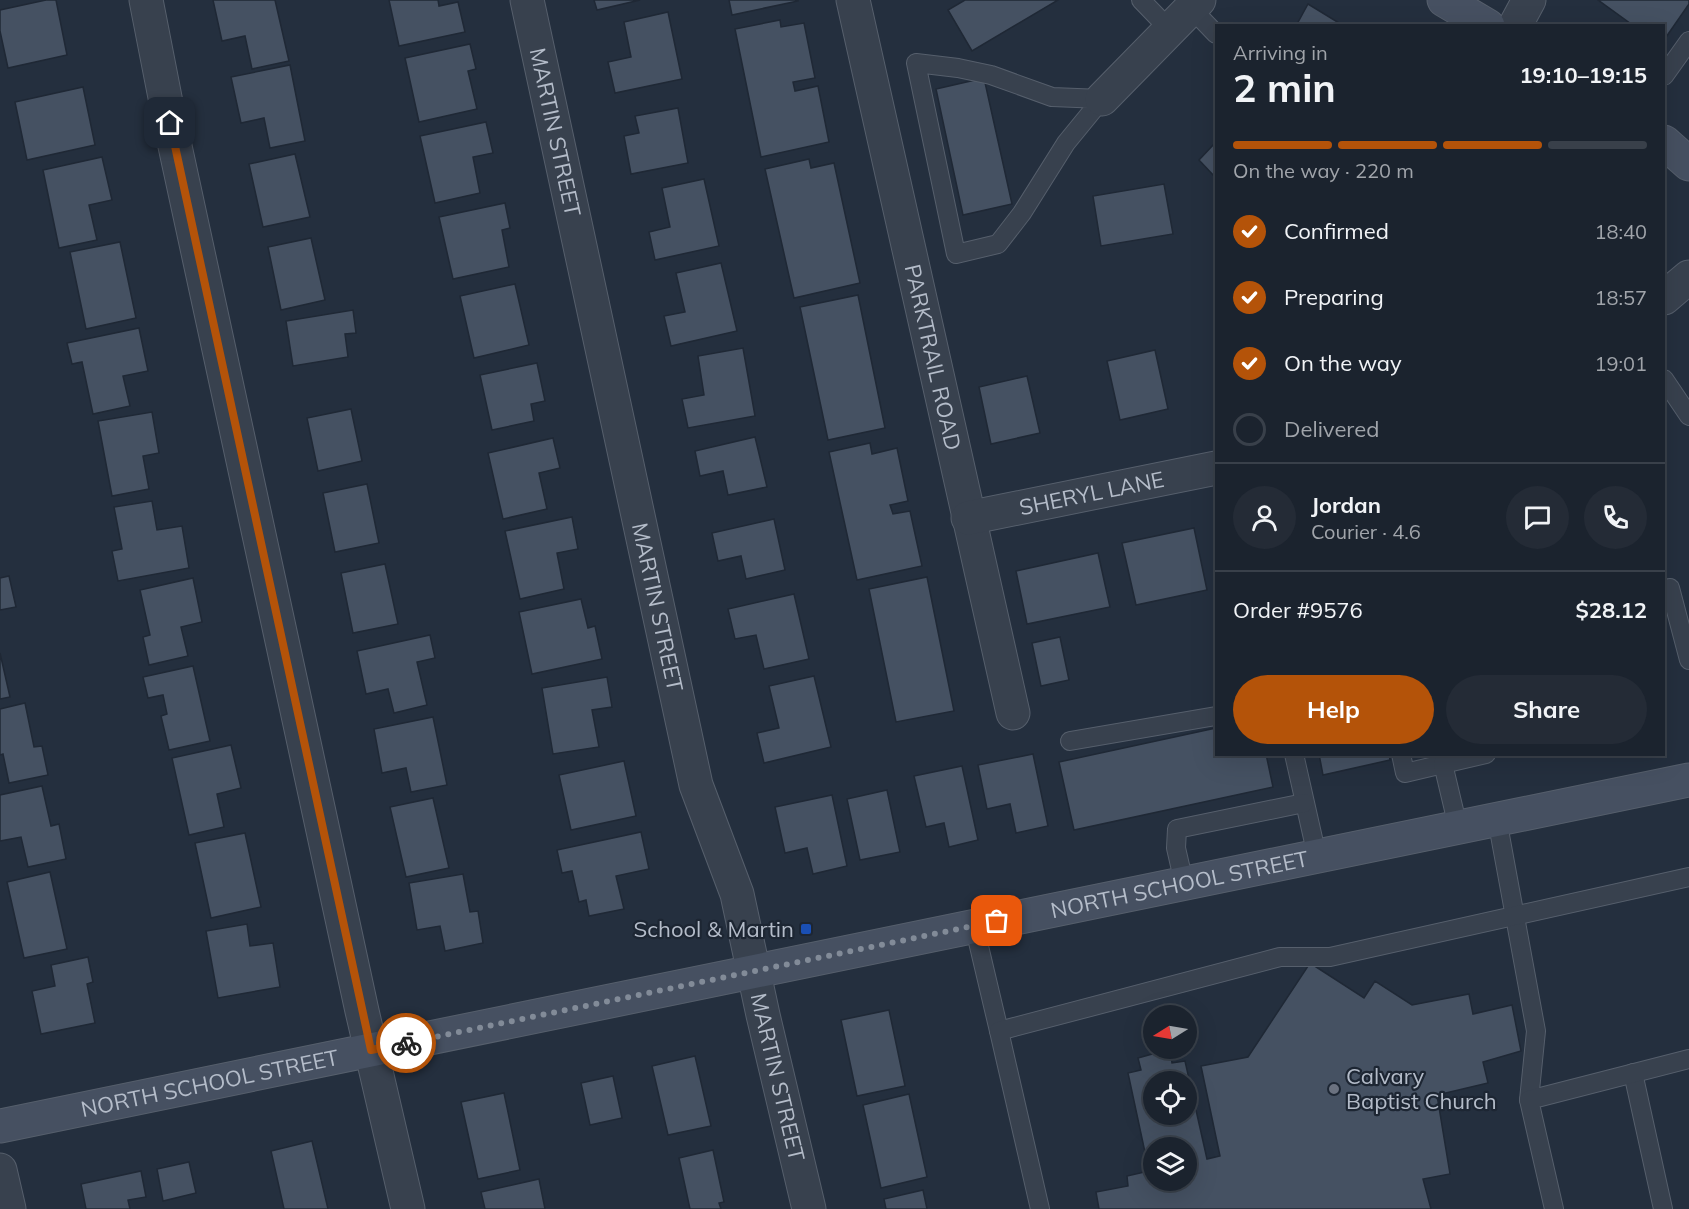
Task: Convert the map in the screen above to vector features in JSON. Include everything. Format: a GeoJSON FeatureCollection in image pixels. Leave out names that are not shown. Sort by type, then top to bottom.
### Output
{"type":"FeatureCollection","features":[{"type":"Feature","properties":{"kind":"street"},"geometry":{"type":"LineString","coordinates":[[146,0],[170,123],[371,1050],[408,1209]]}},
{"type":"Feature","properties":{"kind":"street","name":"MARTIN STREET"},"geometry":{"type":"LineString","coordinates":[[527,0],[696,785],[738,894],[753,970],[809,1209]]}},
{"type":"Feature","properties":{"kind":"street","name":"PARKTRAIL ROAD"},"geometry":{"type":"LineString","coordinates":[[853,0],[1013,713]]}},
{"type":"Feature","properties":{"kind":"street"},"geometry":{"type":"LineString","coordinates":[[1444,0],[1485,24]]}},
{"type":"Feature","properties":{"kind":"street"},"geometry":{"type":"LineString","coordinates":[[1516,24],[1529,0]]}},
{"type":"Feature","properties":{"kind":"street"},"geometry":{"type":"LineString","coordinates":[[1102,99],[1187,13]]}},
{"type":"Feature","properties":{"kind":"street"},"geometry":{"type":"LineString","coordinates":[[1665,143],[1689,164]]}},
{"type":"Feature","properties":{"kind":"street"},"geometry":{"type":"LineString","coordinates":[[1665,297],[1689,277]]}},
{"type":"Feature","properties":{"kind":"street","name":"SHERYL LANE"},"geometry":{"type":"LineString","coordinates":[[968,518],[1215,468]]}},
{"type":"Feature","properties":{"kind":"street","name":"NORTH SCHOOL STREET"},"geometry":{"type":"LineString","coordinates":[[0,1126],[1689,780]]}},
{"type":"Feature","properties":{"kind":"street"},"geometry":{"type":"LineString","coordinates":[[0,1170],[9,1209]]}},
{"type":"Feature","properties":{"kind":"lane"},"geometry":{"type":"LineString","coordinates":[[1141,0],[1187,13],[1215,33]]}},
{"type":"Feature","properties":{"kind":"lane"},"geometry":{"type":"LineString","coordinates":[[1665,75],[1689,41]]}},
{"type":"Feature","properties":{"kind":"lane"},"geometry":{"type":"LineString","coordinates":[[916,63],[991,75],[1052,97],[1102,99],[1066,142],[1022,213],[998,244],[956,254],[916,63]]}},
{"type":"Feature","properties":{"kind":"lane"},"geometry":{"type":"LineString","coordinates":[[1665,380],[1689,416]]}},
{"type":"Feature","properties":{"kind":"lane"},"geometry":{"type":"LineString","coordinates":[[1670,588],[1689,660]]}},
{"type":"Feature","properties":{"kind":"lane"},"geometry":{"type":"LineString","coordinates":[[1070,741],[1215,716]]}},
{"type":"Feature","properties":{"kind":"lane"},"geometry":{"type":"LineString","coordinates":[[1294,756],[1317,856]]}},
{"type":"Feature","properties":{"kind":"lane"},"geometry":{"type":"LineString","coordinates":[[1401,756],[1405,773],[1477,756]]}},
{"type":"Feature","properties":{"kind":"lane"},"geometry":{"type":"LineString","coordinates":[[1443,764],[1458,827]]}},
{"type":"Feature","properties":{"kind":"lane"},"geometry":{"type":"LineString","coordinates":[[1184,883],[1176,848],[1177,829],[1304,803]]}},
{"type":"Feature","properties":{"kind":"lane"},"geometry":{"type":"LineString","coordinates":[[1497,819],[1536,1031],[1529,1100],[1554,1209]]}},
{"type":"Feature","properties":{"kind":"lane"},"geometry":{"type":"LineString","coordinates":[[999,1031],[1280,957],[1330,957],[1689,877]]}},
{"type":"Feature","properties":{"kind":"lane"},"geometry":{"type":"LineString","coordinates":[[974,925],[1040,1209]]}},
{"type":"Feature","properties":{"kind":"lane"},"geometry":{"type":"LineString","coordinates":[[1529,1100],[1689,1059]]}},
{"type":"Feature","properties":{"kind":"lane"},"geometry":{"type":"LineString","coordinates":[[1633,1073],[1663,1209]]}},
{"type":"Feature","properties":{"kind":"building"},"geometry":{"type":"Polygon","coordinates":[[[56,0],[67,55],[8,68],[0,31],[0,10],[56,0]]]}},
{"type":"Feature","properties":{"kind":"building"},"geometry":{"type":"Polygon","coordinates":[[[213,0],[275,0],[289,61],[252,69],[245,36],[222,41],[213,0]]]}},
{"type":"Feature","properties":{"kind":"building"},"geometry":{"type":"Polygon","coordinates":[[[389,0],[438,0],[439,6],[458,2],[465,32],[399,46],[389,0]]]}},
{"type":"Feature","properties":{"kind":"building"},"geometry":{"type":"Polygon","coordinates":[[[594,0],[640,0],[597,10],[594,0]]]}},
{"type":"Feature","properties":{"kind":"building"},"geometry":{"type":"Polygon","coordinates":[[[729,0],[798,0],[798,1],[732,15],[729,0]]]}},
{"type":"Feature","properties":{"kind":"building"},"geometry":{"type":"Polygon","coordinates":[[[965,0],[1058,0],[972,51],[948,10],[965,0]]]}},
{"type":"Feature","properties":{"kind":"building"},"geometry":{"type":"Polygon","coordinates":[[[1598,0],[1689,0],[1689,4],[1665,39],[1665,24],[1631,24],[1598,0]]]}},
{"type":"Feature","properties":{"kind":"building"},"geometry":{"type":"Polygon","coordinates":[[[1308,4],[1341,24],[1297,24],[1308,4]]]}},
{"type":"Feature","properties":{"kind":"building"},"geometry":{"type":"Polygon","coordinates":[[[668,12],[682,79],[615,93],[608,62],[631,57],[624,22],[668,12]]]}},
{"type":"Feature","properties":{"kind":"building"},"geometry":{"type":"Polygon","coordinates":[[[780,20],[781,27],[804,23],[815,78],[793,82],[795,91],[818,86],[829,142],[761,157],[735,29],[780,20]]]}},
{"type":"Feature","properties":{"kind":"building"},"geometry":{"type":"Polygon","coordinates":[[[470,44],[476,69],[468,71],[477,109],[419,122],[405,58],[470,44]]]}},
{"type":"Feature","properties":{"kind":"building"},"geometry":{"type":"Polygon","coordinates":[[[290,65],[305,141],[270,148],[264,118],[241,123],[231,77],[290,65]]]}},
{"type":"Feature","properties":{"kind":"building"},"geometry":{"type":"Polygon","coordinates":[[[984,78],[1012,204],[963,215],[936,89],[984,78]]]}},
{"type":"Feature","properties":{"kind":"building"},"geometry":{"type":"Polygon","coordinates":[[[83,87],[95,145],[27,160],[15,102],[83,87]]]}},
{"type":"Feature","properties":{"kind":"building"},"geometry":{"type":"Polygon","coordinates":[[[678,108],[688,163],[631,174],[624,136],[639,133],[635,116],[678,108]]]}},
{"type":"Feature","properties":{"kind":"building"},"geometry":{"type":"Polygon","coordinates":[[[486,122],[493,153],[473,157],[480,193],[435,203],[420,136],[486,122]]]}},
{"type":"Feature","properties":{"kind":"building"},"geometry":{"type":"Polygon","coordinates":[[[1215,143],[1215,177],[1199,160],[1215,143]]]}},
{"type":"Feature","properties":{"kind":"building"},"geometry":{"type":"Polygon","coordinates":[[[295,154],[310,217],[263,227],[249,164],[295,154]]]}},
{"type":"Feature","properties":{"kind":"building"},"geometry":{"type":"Polygon","coordinates":[[[102,157],[112,200],[89,205],[97,240],[59,248],[43,170],[102,157]]]}},
{"type":"Feature","properties":{"kind":"building"},"geometry":{"type":"Polygon","coordinates":[[[809,159],[811,168],[834,163],[860,283],[794,298],[765,169],[809,159]]]}},
{"type":"Feature","properties":{"kind":"building"},"geometry":{"type":"Polygon","coordinates":[[[704,179],[719,246],[655,260],[649,232],[670,227],[662,188],[704,179]]]}},
{"type":"Feature","properties":{"kind":"building"},"geometry":{"type":"Polygon","coordinates":[[[1164,184],[1173,234],[1101,246],[1093,196],[1164,184]]]}},
{"type":"Feature","properties":{"kind":"building"},"geometry":{"type":"Polygon","coordinates":[[[505,203],[510,228],[502,230],[509,267],[453,279],[439,217],[505,203]]]}},
{"type":"Feature","properties":{"kind":"building"},"geometry":{"type":"Polygon","coordinates":[[[311,238],[325,300],[281,310],[268,247],[311,238]]]}},
{"type":"Feature","properties":{"kind":"building"},"geometry":{"type":"Polygon","coordinates":[[[120,242],[136,318],[86,329],[70,252],[120,242]]]}},
{"type":"Feature","properties":{"kind":"building"},"geometry":{"type":"Polygon","coordinates":[[[721,263],[737,331],[671,346],[664,316],[685,312],[676,273],[721,263]]]}},
{"type":"Feature","properties":{"kind":"building"},"geometry":{"type":"Polygon","coordinates":[[[515,284],[529,345],[474,358],[460,296],[515,284]]]}},
{"type":"Feature","properties":{"kind":"building"},"geometry":{"type":"Polygon","coordinates":[[[858,295],[885,428],[828,440],[800,307],[858,295]]]}},
{"type":"Feature","properties":{"kind":"building"},"geometry":{"type":"Polygon","coordinates":[[[353,310],[356,333],[345,334],[348,357],[293,366],[286,321],[353,310]]]}},
{"type":"Feature","properties":{"kind":"building"},"geometry":{"type":"Polygon","coordinates":[[[139,328],[148,371],[123,376],[130,406],[93,414],[82,362],[72,364],[67,343],[139,328]]]}},
{"type":"Feature","properties":{"kind":"building"},"geometry":{"type":"Polygon","coordinates":[[[743,348],[755,416],[688,428],[682,399],[704,395],[698,356],[743,348]]]}},
{"type":"Feature","properties":{"kind":"building"},"geometry":{"type":"Polygon","coordinates":[[[1155,350],[1168,409],[1120,420],[1107,361],[1155,350]]]}},
{"type":"Feature","properties":{"kind":"building"},"geometry":{"type":"Polygon","coordinates":[[[537,363],[545,401],[531,404],[534,421],[492,430],[480,375],[537,363]]]}},
{"type":"Feature","properties":{"kind":"building"},"geometry":{"type":"Polygon","coordinates":[[[1027,376],[1040,433],[991,444],[979,387],[1027,376]]]}},
{"type":"Feature","properties":{"kind":"building"},"geometry":{"type":"Polygon","coordinates":[[[351,409],[362,461],[318,471],[307,418],[351,409]]]}},
{"type":"Feature","properties":{"kind":"building"},"geometry":{"type":"Polygon","coordinates":[[[152,412],[159,453],[143,456],[149,489],[112,496],[98,421],[152,412]]]}},
{"type":"Feature","properties":{"kind":"building"},"geometry":{"type":"Polygon","coordinates":[[[755,437],[767,487],[728,495],[723,471],[700,476],[695,451],[755,437]]]}},
{"type":"Feature","properties":{"kind":"building"},"geometry":{"type":"Polygon","coordinates":[[[553,438],[560,468],[539,473],[547,509],[503,519],[488,453],[553,438]]]}},
{"type":"Feature","properties":{"kind":"building"},"geometry":{"type":"Polygon","coordinates":[[[870,443],[872,454],[897,448],[908,501],[890,505],[893,514],[910,511],[922,566],[857,580],[829,452],[870,443]]]}},
{"type":"Feature","properties":{"kind":"building"},"geometry":{"type":"Polygon","coordinates":[[[367,484],[379,543],[335,552],[323,493],[367,484]]]}},
{"type":"Feature","properties":{"kind":"building"},"geometry":{"type":"Polygon","coordinates":[[[152,501],[157,530],[182,526],[189,568],[118,581],[112,551],[122,549],[114,507],[152,501]]]}},
{"type":"Feature","properties":{"kind":"building"},"geometry":{"type":"Polygon","coordinates":[[[572,517],[578,549],[557,553],[564,589],[520,599],[505,531],[572,517]]]}},
{"type":"Feature","properties":{"kind":"building"},"geometry":{"type":"Polygon","coordinates":[[[774,519],[785,570],[746,579],[741,556],[718,561],[712,533],[774,519]]]}},
{"type":"Feature","properties":{"kind":"building"},"geometry":{"type":"Polygon","coordinates":[[[1194,528],[1207,590],[1136,605],[1122,543],[1194,528]]]}},
{"type":"Feature","properties":{"kind":"building"},"geometry":{"type":"Polygon","coordinates":[[[1098,553],[1110,607],[1027,624],[1016,571],[1098,553]]]}},
{"type":"Feature","properties":{"kind":"building"},"geometry":{"type":"Polygon","coordinates":[[[385,564],[398,624],[353,633],[341,573],[385,564]]]}},
{"type":"Feature","properties":{"kind":"building"},"geometry":{"type":"Polygon","coordinates":[[[9,576],[16,607],[0,610],[0,578],[9,576]]]}},
{"type":"Feature","properties":{"kind":"building"},"geometry":{"type":"Polygon","coordinates":[[[927,577],[954,711],[896,722],[869,589],[927,577]]]}},
{"type":"Feature","properties":{"kind":"building"},"geometry":{"type":"Polygon","coordinates":[[[193,578],[202,622],[181,627],[188,656],[149,665],[143,637],[150,635],[140,590],[193,578]]]}},
{"type":"Feature","properties":{"kind":"building"},"geometry":{"type":"Polygon","coordinates":[[[794,594],[809,659],[764,669],[756,635],[735,639],[728,609],[794,594]]]}},
{"type":"Feature","properties":{"kind":"building"},"geometry":{"type":"Polygon","coordinates":[[[581,599],[588,628],[595,626],[602,659],[532,674],[519,612],[581,599]]]}},
{"type":"Feature","properties":{"kind":"building"},"geometry":{"type":"Polygon","coordinates":[[[430,635],[435,658],[417,662],[427,705],[394,713],[388,689],[366,694],[357,651],[430,635]]]}},
{"type":"Feature","properties":{"kind":"building"},"geometry":{"type":"Polygon","coordinates":[[[1060,637],[1069,680],[1041,686],[1032,643],[1060,637]]]}},
{"type":"Feature","properties":{"kind":"building"},"geometry":{"type":"Polygon","coordinates":[[[0,653],[10,697],[0,699],[0,653]]]}},
{"type":"Feature","properties":{"kind":"building"},"geometry":{"type":"Polygon","coordinates":[[[193,666],[210,741],[169,750],[161,716],[167,714],[163,695],[148,698],[143,677],[193,666]]]}},
{"type":"Feature","properties":{"kind":"building"},"geometry":{"type":"Polygon","coordinates":[[[814,676],[831,747],[764,763],[757,733],[779,728],[769,686],[814,676]]]}},
{"type":"Feature","properties":{"kind":"building"},"geometry":{"type":"Polygon","coordinates":[[[607,677],[612,707],[592,710],[599,747],[553,754],[542,688],[607,677]]]}},
{"type":"Feature","properties":{"kind":"building"},"geometry":{"type":"Polygon","coordinates":[[[25,703],[34,747],[42,746],[48,775],[9,783],[3,754],[0,755],[0,709],[25,703]]]}},
{"type":"Feature","properties":{"kind":"building"},"geometry":{"type":"Polygon","coordinates":[[[433,717],[447,785],[411,792],[406,768],[382,773],[374,729],[433,717]]]}},
{"type":"Feature","properties":{"kind":"building"},"geometry":{"type":"Polygon","coordinates":[[[1215,728],[1215,756],[1266,756],[1273,787],[1074,830],[1059,762],[1215,728]]]}},
{"type":"Feature","properties":{"kind":"building"},"geometry":{"type":"Polygon","coordinates":[[[231,745],[241,788],[217,794],[224,827],[189,835],[172,758],[231,745]]]}},
{"type":"Feature","properties":{"kind":"building"},"geometry":{"type":"Polygon","coordinates":[[[1033,754],[1048,826],[1016,833],[1010,804],[987,809],[978,765],[1033,754]]]}},
{"type":"Feature","properties":{"kind":"building"},"geometry":{"type":"Polygon","coordinates":[[[1319,756],[1389,756],[1390,760],[1323,775],[1319,756]]]}},
{"type":"Feature","properties":{"kind":"building"},"geometry":{"type":"Polygon","coordinates":[[[624,761],[636,816],[571,830],[559,775],[624,761]]]}},
{"type":"Feature","properties":{"kind":"building"},"geometry":{"type":"Polygon","coordinates":[[[962,766],[978,840],[949,847],[944,823],[926,827],[914,776],[962,766]]]}},
{"type":"Feature","properties":{"kind":"building"},"geometry":{"type":"Polygon","coordinates":[[[42,786],[51,826],[59,824],[66,859],[28,867],[21,837],[0,841],[0,795],[42,786]]]}},
{"type":"Feature","properties":{"kind":"building"},"geometry":{"type":"Polygon","coordinates":[[[887,790],[900,852],[860,860],[847,799],[887,790]]]}},
{"type":"Feature","properties":{"kind":"building"},"geometry":{"type":"Polygon","coordinates":[[[832,795],[847,866],[813,874],[807,848],[785,853],[775,807],[832,795]]]}},
{"type":"Feature","properties":{"kind":"building"},"geometry":{"type":"Polygon","coordinates":[[[433,798],[449,868],[406,877],[390,807],[433,798]]]}},
{"type":"Feature","properties":{"kind":"building"},"geometry":{"type":"Polygon","coordinates":[[[641,832],[649,869],[616,876],[624,909],[589,916],[586,900],[579,902],[572,871],[562,873],[557,850],[641,832]]]}},
{"type":"Feature","properties":{"kind":"building"},"geometry":{"type":"Polygon","coordinates":[[[245,833],[261,907],[211,918],[195,843],[245,833]]]}},
{"type":"Feature","properties":{"kind":"building"},"geometry":{"type":"Polygon","coordinates":[[[50,872],[67,949],[24,958],[7,882],[50,872]]]}},
{"type":"Feature","properties":{"kind":"building"},"geometry":{"type":"Polygon","coordinates":[[[463,874],[470,912],[478,911],[483,943],[445,951],[440,926],[417,930],[409,883],[463,874]]]}},
{"type":"Feature","properties":{"kind":"building"},"geometry":{"type":"Polygon","coordinates":[[[247,924],[250,946],[273,943],[280,987],[218,998],[206,931],[247,924]]]}},
{"type":"Feature","properties":{"kind":"building"},"geometry":{"type":"Polygon","coordinates":[[[88,957],[93,982],[87,984],[95,1023],[41,1034],[32,991],[55,986],[51,965],[88,957]]]}},
{"type":"Feature","properties":{"kind":"building","name":"Calvary Baptist Church"},"geometry":{"type":"Polygon","coordinates":[[[1310,963],[1364,998],[1375,981],[1412,1005],[1469,994],[1473,1014],[1512,1005],[1521,1051],[1483,1062],[1488,1083],[1437,1095],[1450,1174],[1423,1179],[1431,1209],[1099,1209],[1096,1192],[1128,1186],[1127,1176],[1143,1172],[1143,1191],[1197,1191],[1197,1137],[1143,1137],[1143,1143],[1128,1073],[1141,1070],[1138,1058],[1143,1057],[1143,1059],[1171,1059],[1172,1063],[1185,1061],[1187,1071],[1143,1071],[1143,1125],[1197,1125],[1197,1114],[1207,1159],[1220,1156],[1201,1066],[1248,1057],[1310,963]]]}},
{"type":"Feature","properties":{"kind":"building"},"geometry":{"type":"Polygon","coordinates":[[[889,1010],[905,1086],[857,1096],[841,1020],[889,1010]]]}},
{"type":"Feature","properties":{"kind":"building"},"geometry":{"type":"Polygon","coordinates":[[[695,1056],[711,1126],[668,1135],[652,1066],[695,1056]]]}},
{"type":"Feature","properties":{"kind":"building"},"geometry":{"type":"Polygon","coordinates":[[[613,1076],[622,1118],[590,1125],[581,1083],[613,1076]]]}},
{"type":"Feature","properties":{"kind":"building"},"geometry":{"type":"Polygon","coordinates":[[[504,1093],[520,1170],[478,1179],[461,1102],[504,1093]]]}},
{"type":"Feature","properties":{"kind":"building"},"geometry":{"type":"Polygon","coordinates":[[[909,1094],[927,1177],[881,1188],[863,1105],[909,1094]]]}},
{"type":"Feature","properties":{"kind":"building"},"geometry":{"type":"Polygon","coordinates":[[[312,1141],[328,1209],[284,1209],[271,1151],[312,1141]]]}},
{"type":"Feature","properties":{"kind":"building"},"geometry":{"type":"Polygon","coordinates":[[[713,1150],[724,1202],[719,1203],[721,1209],[690,1209],[679,1158],[713,1150]]]}},
{"type":"Feature","properties":{"kind":"building"},"geometry":{"type":"Polygon","coordinates":[[[189,1162],[196,1193],[163,1201],[157,1169],[189,1162]]]}},
{"type":"Feature","properties":{"kind":"building"},"geometry":{"type":"Polygon","coordinates":[[[141,1171],[146,1197],[128,1200],[130,1209],[86,1209],[81,1184],[141,1171]]]}},
{"type":"Feature","properties":{"kind":"building"},"geometry":{"type":"Polygon","coordinates":[[[539,1179],[545,1209],[485,1209],[481,1192],[539,1179]]]}},
{"type":"Feature","properties":{"kind":"building"},"geometry":{"type":"Polygon","coordinates":[[[923,1190],[927,1209],[886,1209],[884,1199],[923,1190]]]}},
{"type":"Feature","properties":{"kind":"way so far"},"geometry":{"type":"LineString","coordinates":[[406,1043],[997,921]]}},
{"type":"Feature","properties":{"kind":"place","name":"School & Martin"},"geometry":{"type":"Point","coordinates":[806,929]}},
{"type":"Feature","properties":{"kind":"place","name":"Calvary Baptist Church"},"geometry":{"type":"Point","coordinates":[1334,1089]}},
{"type":"Feature","properties":{"kind":"route"},"geometry":{"type":"LineString","coordinates":[[170,123],[371,1050],[406,1043]]}}]}
